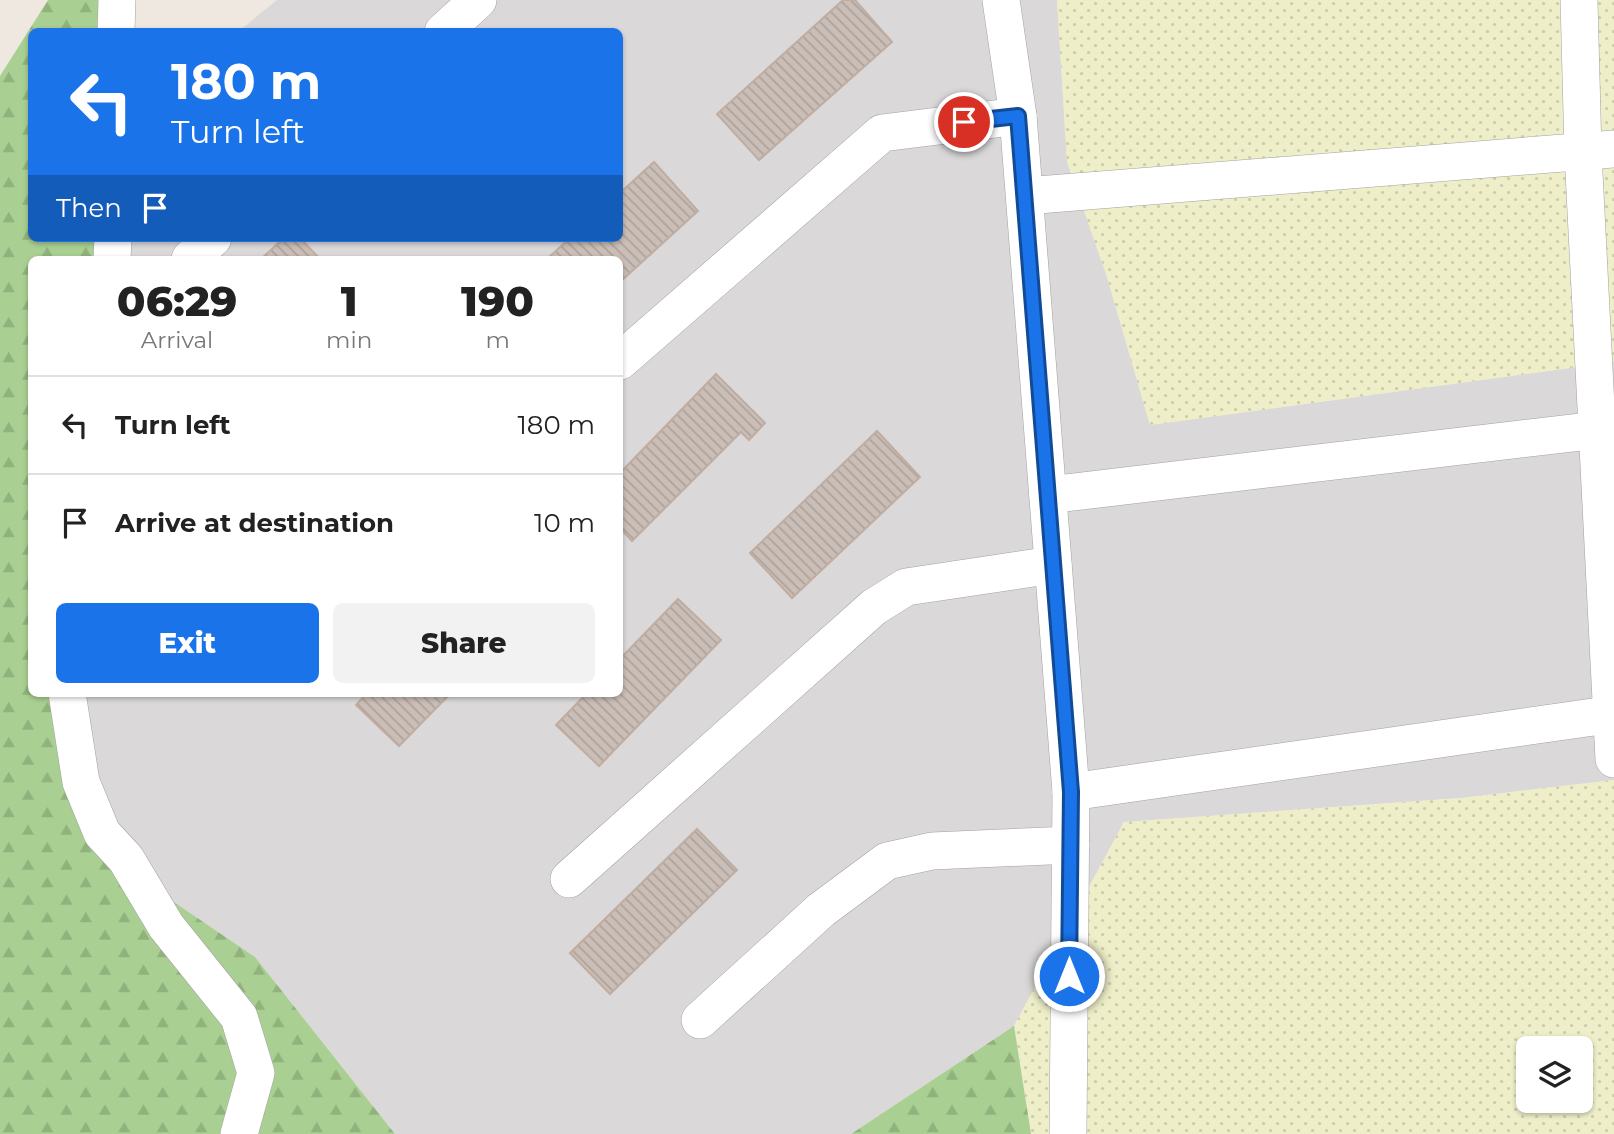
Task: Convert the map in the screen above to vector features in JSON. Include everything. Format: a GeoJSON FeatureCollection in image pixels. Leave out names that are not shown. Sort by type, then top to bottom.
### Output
{"type":"FeatureCollection","features":[{"type":"Feature","properties":{"kind":"street"},"geometry":{"type":"LineString","coordinates":[[116,28],[117,0]]}},
{"type":"Feature","properties":{"kind":"street"},"geometry":{"type":"LineString","coordinates":[[447,28],[478,0]]}},
{"type":"Feature","properties":{"kind":"street"},"geometry":{"type":"LineString","coordinates":[[1001,0],[1018,116],[1071,792],[1068,1134]]}},
{"type":"Feature","properties":{"kind":"street"},"geometry":{"type":"LineString","coordinates":[[1579,0],[1598,151],[1614,759]]}},
{"type":"Feature","properties":{"kind":"street"},"geometry":{"type":"LineString","coordinates":[[623,357],[883,132],[1018,116]]}},
{"type":"Feature","properties":{"kind":"street"},"geometry":{"type":"LineString","coordinates":[[1025,196],[1598,151]]}},
{"type":"Feature","properties":{"kind":"street"},"geometry":{"type":"LineString","coordinates":[[193,256],[209,242]]}},
{"type":"Feature","properties":{"kind":"street"},"geometry":{"type":"LineString","coordinates":[[1048,495],[1606,429]]}},
{"type":"Feature","properties":{"kind":"street"},"geometry":{"type":"LineString","coordinates":[[569,879],[874,607],[906,587],[1053,565]]}},
{"type":"Feature","properties":{"kind":"street"},"geometry":{"type":"LineString","coordinates":[[68,697],[81,782],[102,833],[126,859],[166,926],[239,1017],[256,1073],[239,1134]]}},
{"type":"Feature","properties":{"kind":"street"},"geometry":{"type":"LineString","coordinates":[[1071,792],[1613,714]]}},
{"type":"Feature","properties":{"kind":"street"},"geometry":{"type":"LineString","coordinates":[[700,1020],[821,910],[887,860],[932,851],[1070,845]]}},
{"type":"Feature","properties":{"kind":"shaded area"},"geometry":{"type":"Polygon","coordinates":[[[277,0],[1057,0],[1067,162],[1107,277],[1150,425],[1614,362],[1614,780],[1461,798],[1124,822],[1014,1026],[851,1134],[395,1134],[255,957],[97,850],[57,697],[623,697],[623,256],[104,256],[108,242],[623,242],[623,28],[243,28],[277,0]]]}},
{"type":"Feature","properties":{"kind":"green space"},"geometry":{"type":"Polygon","coordinates":[[[48,0],[98,0],[112,28],[30,28],[48,0]]]}},
{"type":"Feature","properties":{"kind":"green space"},"geometry":{"type":"Polygon","coordinates":[[[1057,0],[1614,0],[1614,362],[1150,425],[1107,277],[1067,162],[1057,0]]]}},
{"type":"Feature","properties":{"kind":"green space"},"geometry":{"type":"Polygon","coordinates":[[[28,32],[28,242],[108,242],[104,256],[28,256],[28,697],[57,697],[97,850],[255,957],[395,1134],[0,1134],[0,76],[28,32]]]}},
{"type":"Feature","properties":{"kind":"green space"},"geometry":{"type":"Polygon","coordinates":[[[1614,780],[1614,1134],[1031,1134],[1014,1026],[1124,822],[1461,798],[1614,780]]]}},
{"type":"Feature","properties":{"kind":"green space"},"geometry":{"type":"Polygon","coordinates":[[[1014,1026],[1031,1134],[851,1134],[1014,1026]]]}},
{"type":"Feature","properties":{"kind":"building"},"geometry":{"type":"Polygon","coordinates":[[[843,0],[855,0],[892,42],[759,160],[717,114],[843,0]]]}},
{"type":"Feature","properties":{"kind":"building"},"geometry":{"type":"Polygon","coordinates":[[[654,162],[698,211],[623,279],[623,256],[550,256],[566,242],[623,242],[623,190],[654,162]]]}},
{"type":"Feature","properties":{"kind":"building"},"geometry":{"type":"Polygon","coordinates":[[[280,242],[304,242],[317,256],[264,256],[280,242]]]}},
{"type":"Feature","properties":{"kind":"building"},"geometry":{"type":"Polygon","coordinates":[[[716,374],[765,423],[749,440],[741,432],[632,541],[623,531],[623,470],[716,374]]]}},
{"type":"Feature","properties":{"kind":"building"},"geometry":{"type":"Polygon","coordinates":[[[877,431],[920,477],[792,598],[750,553],[877,431]]]}},
{"type":"Feature","properties":{"kind":"building"},"geometry":{"type":"Polygon","coordinates":[[[678,599],[721,640],[599,766],[556,725],[583,697],[623,697],[623,656],[678,599]]]}},
{"type":"Feature","properties":{"kind":"building"},"geometry":{"type":"Polygon","coordinates":[[[363,697],[447,697],[399,746],[356,705],[363,697]]]}},
{"type":"Feature","properties":{"kind":"building"},"geometry":{"type":"Polygon","coordinates":[[[697,829],[737,870],[610,994],[570,953],[697,829]]]}},
{"type":"Feature","properties":{"kind":"route"},"geometry":{"type":"LineString","coordinates":[[964,122],[1018,116],[1071,792],[1069,976]]}}]}
